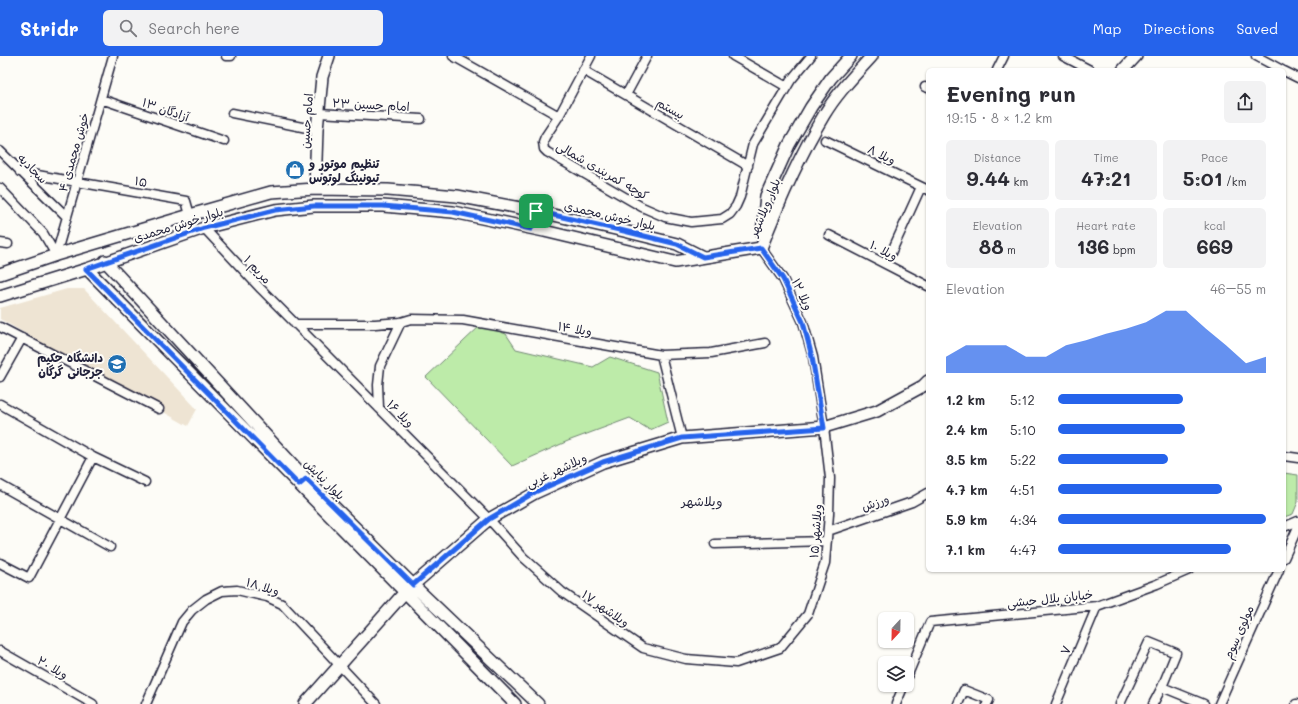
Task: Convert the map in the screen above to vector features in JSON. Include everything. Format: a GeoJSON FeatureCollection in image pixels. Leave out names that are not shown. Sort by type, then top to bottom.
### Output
{"type":"FeatureCollection","features":[{"type":"Feature","properties":{"kind":"street","name":"خوش محمدی ۴"},"geometry":{"type":"LineString","coordinates":[[56,255],[113,56]]}},
{"type":"Feature","properties":{"kind":"street"},"geometry":{"type":"LineString","coordinates":[[226,56],[231,56]]}},
{"type":"Feature","properties":{"kind":"street","name":"امام حسین"},"geometry":{"type":"LineString","coordinates":[[316,189],[317,130],[322,77],[329,56]]}},
{"type":"Feature","properties":{"kind":"street"},"geometry":{"type":"LineString","coordinates":[[454,56],[559,116],[591,56]]}},
{"type":"Feature","properties":{"kind":"street"},"geometry":{"type":"LineString","coordinates":[[626,95],[647,56]]}},
{"type":"Feature","properties":{"kind":"street"},"geometry":{"type":"LineString","coordinates":[[733,56],[787,87]]}},
{"type":"Feature","properties":{"kind":"street"},"geometry":{"type":"LineString","coordinates":[[748,166],[754,144],[791,80],[811,56]]}},
{"type":"Feature","properties":{"kind":"street","name":"بلوار ویلاشهر"},"geometry":{"type":"LineString","coordinates":[[761,248],[766,196],[789,145],[811,107],[831,78],[851,56]]}},
{"type":"Feature","properties":{"kind":"street","name":"بلوار ویلاشهر"},"geometry":{"type":"LineString","coordinates":[[761,248],[780,199],[824,115],[845,85],[872,56]]}},
{"type":"Feature","properties":{"kind":"street"},"geometry":{"type":"LineString","coordinates":[[998,68],[1004,56]]}},
{"type":"Feature","properties":{"kind":"street"},"geometry":{"type":"LineString","coordinates":[[1064,56],[1086,68]]}},
{"type":"Feature","properties":{"kind":"street"},"geometry":{"type":"LineString","coordinates":[[1125,68],[1136,56]]}},
{"type":"Feature","properties":{"kind":"street"},"geometry":{"type":"LineString","coordinates":[[1256,56],[1279,68]]}},
{"type":"Feature","properties":{"kind":"street","name":"بیستم"},"geometry":{"type":"LineString","coordinates":[[583,70],[748,166]]}},
{"type":"Feature","properties":{"kind":"street"},"geometry":{"type":"LineString","coordinates":[[1286,72],[1298,78]]}},
{"type":"Feature","properties":{"kind":"street","name":"آزادگان ۱۳"},"geometry":{"type":"LineString","coordinates":[[101,99],[224,141]]}},
{"type":"Feature","properties":{"kind":"street"},"geometry":{"type":"LineString","coordinates":[[232,113],[317,130]]}},
{"type":"Feature","properties":{"kind":"street","name":"امام حسین ۲۳"},"geometry":{"type":"LineString","coordinates":[[319,113],[421,119]]}},
{"type":"Feature","properties":{"kind":"street","name":"کوچه کمربندی شمالی"},"geometry":{"type":"LineString","coordinates":[[559,116],[543,142],[544,149],[547,152],[642,206],[666,217],[690,222],[713,221],[726,217],[736,206],[748,166]]}},
{"type":"Feature","properties":{"kind":"street","name":"ویلا ۸"},"geometry":{"type":"LineString","coordinates":[[825,140],[925,189]]}},
{"type":"Feature","properties":{"kind":"street","name":"سجادیه"},"geometry":{"type":"LineString","coordinates":[[0,151],[67,217]]}},
{"type":"Feature","properties":{"kind":"street"},"geometry":{"type":"LineString","coordinates":[[20,172],[77,181]]}},
{"type":"Feature","properties":{"kind":"street","name":"۱۵"},"geometry":{"type":"LineString","coordinates":[[77,181],[186,201],[190,215]]}},
{"type":"Feature","properties":{"kind":"street"},"geometry":{"type":"LineString","coordinates":[[0,188],[43,233],[56,255]]}},
{"type":"Feature","properties":{"kind":"street","name":"بلوار خوش محمدی"},"geometry":{"type":"LineString","coordinates":[[0,274],[56,255],[271,192],[316,189],[388,190],[450,196],[541,213],[624,231],[677,244],[703,257]]}},
{"type":"Feature","properties":{"kind":"street"},"geometry":{"type":"LineString","coordinates":[[886,264],[925,189]]}},
{"type":"Feature","properties":{"kind":"street","name":"بلوار خوش محمدی"},"geometry":{"type":"LineString","coordinates":[[0,296],[86,269],[204,228],[275,210],[314,206],[383,206],[453,212],[544,231],[675,262],[703,257]]}},
{"type":"Feature","properties":{"kind":"street"},"geometry":{"type":"LineString","coordinates":[[531,229],[541,213]]}},
{"type":"Feature","properties":{"kind":"street"},"geometry":{"type":"LineString","coordinates":[[541,213],[544,231]]}},
{"type":"Feature","properties":{"kind":"street","name":"۱ مریم"},"geometry":{"type":"LineString","coordinates":[[204,228],[295,324]]}},
{"type":"Feature","properties":{"kind":"street","name":"۱۰ ویلا"},"geometry":{"type":"LineString","coordinates":[[829,235],[926,285]]}},
{"type":"Feature","properties":{"kind":"street"},"geometry":{"type":"LineString","coordinates":[[703,257],[761,248]]}},
{"type":"Feature","properties":{"kind":"street","name":"ویلا ۱۲"},"geometry":{"type":"LineString","coordinates":[[761,248],[783,279],[803,322],[812,357],[824,428]]}},
{"type":"Feature","properties":{"kind":"street","name":"بلوار نیایش"},"geometry":{"type":"LineString","coordinates":[[105,262],[219,386],[303,482],[405,592],[515,704]]}},
{"type":"Feature","properties":{"kind":"street","name":"بلوار نیایش"},"geometry":{"type":"LineString","coordinates":[[86,269],[209,393],[538,704]]}},
{"type":"Feature","properties":{"kind":"street","name":"۱۴ ویلا"},"geometry":{"type":"LineString","coordinates":[[295,324],[375,324],[401,322],[411,319],[462,320],[662,355],[711,353],[766,344]]}},
{"type":"Feature","properties":{"kind":"street"},"geometry":{"type":"LineString","coordinates":[[379,408],[378,385],[380,366],[401,322]]}},
{"type":"Feature","properties":{"kind":"street","name":"۱۶ ویلا"},"geometry":{"type":"LineString","coordinates":[[295,324],[489,519]]}},
{"type":"Feature","properties":{"kind":"street"},"geometry":{"type":"LineString","coordinates":[[0,326],[159,409]]}},
{"type":"Feature","properties":{"kind":"street"},"geometry":{"type":"LineString","coordinates":[[0,377],[22,338]]}},
{"type":"Feature","properties":{"kind":"street"},"geometry":{"type":"LineString","coordinates":[[662,355],[682,438]]}},
{"type":"Feature","properties":{"kind":"street","name":"ویلاشهر غربی"},"geometry":{"type":"LineString","coordinates":[[305,704],[405,592],[489,519],[535,492],[603,462],[682,438],[824,428],[877,411],[926,383]]}},
{"type":"Feature","properties":{"kind":"street"},"geometry":{"type":"LineString","coordinates":[[209,393],[219,386]]}},
{"type":"Feature","properties":{"kind":"street"},"geometry":{"type":"LineString","coordinates":[[0,404],[93,457],[145,482]]}},
{"type":"Feature","properties":{"kind":"street","name":"ویلاشهر ۱۵"},"geometry":{"type":"LineString","coordinates":[[736,663],[780,648],[808,614],[825,563],[828,531],[830,478],[824,428]]}},
{"type":"Feature","properties":{"kind":"street"},"geometry":{"type":"LineString","coordinates":[[1286,456],[1298,458]]}},
{"type":"Feature","properties":{"kind":"street"},"geometry":{"type":"LineString","coordinates":[[0,563],[28,578],[93,457]]}},
{"type":"Feature","properties":{"kind":"street"},"geometry":{"type":"LineString","coordinates":[[0,485],[110,547]]}},
{"type":"Feature","properties":{"kind":"street","name":"ورزش"},"geometry":{"type":"LineString","coordinates":[[828,531],[912,502],[926,494]]}},
{"type":"Feature","properties":{"kind":"street","name":"ویلاشهر ۱۷"},"geometry":{"type":"LineString","coordinates":[[489,519],[522,557],[562,592],[643,648],[686,659],[736,663]]}},
{"type":"Feature","properties":{"kind":"street"},"geometry":{"type":"LineString","coordinates":[[1286,526],[1298,521]]}},
{"type":"Feature","properties":{"kind":"street"},"geometry":{"type":"LineString","coordinates":[[1286,554],[1298,527]]}},
{"type":"Feature","properties":{"kind":"street"},"geometry":{"type":"LineString","coordinates":[[715,544],[827,541]]}},
{"type":"Feature","properties":{"kind":"street","name":"خیابان بلال حبشی"},"geometry":{"type":"LineString","coordinates":[[914,661],[930,622],[1097,606],[1157,584],[1184,572]]}},
{"type":"Feature","properties":{"kind":"street","name":"مولوی سوم"},"geometry":{"type":"LineString","coordinates":[[1219,704],[1278,572]]}},
{"type":"Feature","properties":{"kind":"street","name":"ویلا ۱۸"},"geometry":{"type":"LineString","coordinates":[[146,704],[182,622],[192,610],[206,599],[222,591],[237,590],[267,597],[282,604],[376,704]]}},
{"type":"Feature","properties":{"kind":"street","name":"۷"},"geometry":{"type":"LineString","coordinates":[[1056,704],[1097,606]]}},
{"type":"Feature","properties":{"kind":"street"},"geometry":{"type":"LineString","coordinates":[[1120,704],[1149,642],[1176,653],[1162,687],[1153,704]]}},
{"type":"Feature","properties":{"kind":"street","name":"ویلا ۲۰"},"geometry":{"type":"LineString","coordinates":[[0,651],[93,704]]}},
{"type":"Feature","properties":{"kind":"street"},"geometry":{"type":"LineString","coordinates":[[501,690],[513,680]]}},
{"type":"Feature","properties":{"kind":"street"},"geometry":{"type":"LineString","coordinates":[[1162,687],[1204,704]]}},
{"type":"Feature","properties":{"kind":"street"},"geometry":{"type":"LineString","coordinates":[[958,704],[964,690],[989,700],[987,704]]}},
{"type":"Feature","properties":{"kind":"street"},"geometry":{"type":"LineString","coordinates":[[896,704],[901,692]]}},
{"type":"Feature","properties":{"kind":"shaded area","name":"دانشگاه حکیم جرجانی گرگان"},"geometry":{"type":"Polygon","coordinates":[[[67,289],[84,289],[197,409],[188,426],[0,319],[0,308],[67,289]]]}},
{"type":"Feature","properties":{"kind":"green space"},"geometry":{"type":"Polygon","coordinates":[[[481,325],[506,334],[516,349],[593,367],[610,357],[657,372],[668,422],[650,430],[630,418],[568,441],[512,466],[426,377],[481,325]]]}},
{"type":"Feature","properties":{"kind":"green space"},"geometry":{"type":"Polygon","coordinates":[[[1286,473],[1298,475],[1298,502],[1293,514],[1286,516],[1286,473]]]}},
{"type":"Feature","properties":{"kind":"place","name":"تنظیم موتور و تیونینگ لوتوس"},"geometry":{"type":"Point","coordinates":[295,170]}},
{"type":"Feature","properties":{"kind":"place","name":"دانشگاه حکیم جرجانی گرگان"},"geometry":{"type":"Point","coordinates":[117,364]}},
{"type":"Feature","properties":{"kind":"district","name":"ویلاشهر"},"geometry":{"type":"Point","coordinates":[702,500]}},
{"type":"Feature","properties":{"kind":"route"},"geometry":{"type":"LineString","coordinates":[[314,206],[383,206],[453,212],[531,229],[535,225],[537,216],[536,211],[677,244],[703,257],[724,255],[761,248],[783,279],[803,322],[812,357],[824,428],[682,438],[603,462],[535,492],[489,519],[413,585],[306,479],[299,485],[86,269],[204,228],[275,210],[314,206]]}}]}
